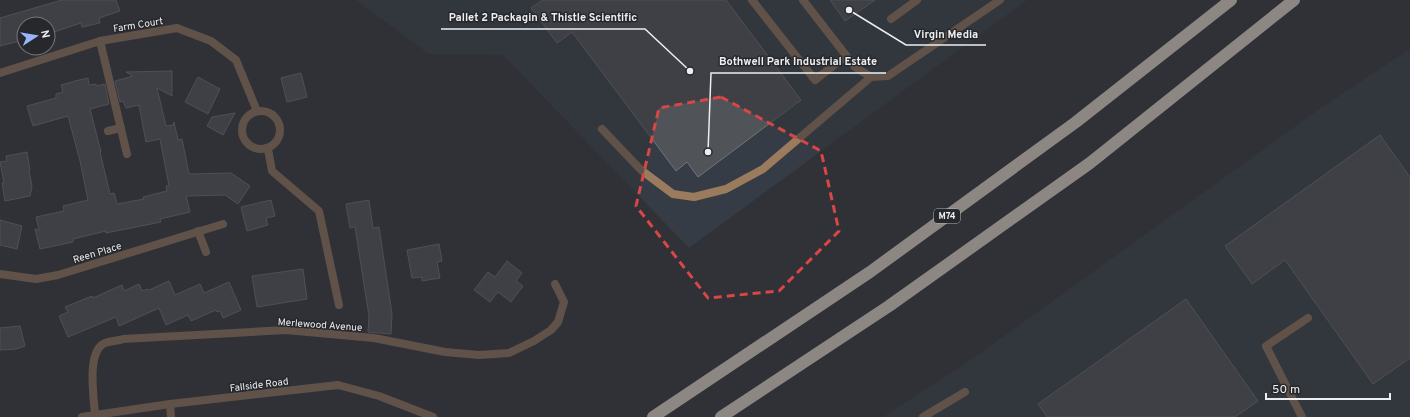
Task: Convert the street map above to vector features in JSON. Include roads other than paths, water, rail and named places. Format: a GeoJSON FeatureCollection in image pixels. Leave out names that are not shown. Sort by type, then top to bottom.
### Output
{"type":"FeatureCollection","features":[{"type":"Feature","properties":{"kind":"highway","name":"M74"},"geometry":{"type":"LineString","coordinates":[[653,417],[870,272],[1076,122],[1231,0]]}},
{"type":"Feature","properties":{"kind":"highway"},"geometry":{"type":"LineString","coordinates":[[721,417],[889,306],[1090,163],[1294,0]]}},
{"type":"Feature","properties":{"kind":"street"},"geometry":{"type":"LineString","coordinates":[[752,0],[815,80],[846,56]]}},
{"type":"Feature","properties":{"kind":"street"},"geometry":{"type":"LineString","coordinates":[[803,0],[855,67],[871,77],[888,76],[1000,0]]}},
{"type":"Feature","properties":{"kind":"street"},"geometry":{"type":"LineString","coordinates":[[891,19],[917,0]]}},
{"type":"Feature","properties":{"kind":"street","name":"Farm Court"},"geometry":{"type":"LineString","coordinates":[[0,72],[100,41],[177,28],[211,41],[236,60],[257,111]]}},
{"type":"Feature","properties":{"kind":"street"},"geometry":{"type":"LineString","coordinates":[[100,41],[127,154]]}},
{"type":"Feature","properties":{"kind":"street"},"geometry":{"type":"LineString","coordinates":[[602,128],[641,170],[673,194],[694,197],[726,189],[763,169],[871,77]]}},
{"type":"Feature","properties":{"kind":"street"},"geometry":{"type":"LineString","coordinates":[[257,111],[264,111],[275,116],[280,128],[278,141],[268,149],[255,149],[245,141],[242,135],[241,129],[246,117],[257,111]]}},
{"type":"Feature","properties":{"kind":"street"},"geometry":{"type":"LineString","coordinates":[[108,131],[121,128]]}},
{"type":"Feature","properties":{"kind":"street"},"geometry":{"type":"LineString","coordinates":[[268,149],[272,171],[319,211],[339,305]]}},
{"type":"Feature","properties":{"kind":"street","name":"Reen Place"},"geometry":{"type":"LineString","coordinates":[[0,274],[36,280],[223,224]]}},
{"type":"Feature","properties":{"kind":"street"},"geometry":{"type":"LineString","coordinates":[[198,231],[206,252]]}},
{"type":"Feature","properties":{"kind":"street","name":"Merlewood Avenue"},"geometry":{"type":"LineString","coordinates":[[95,415],[93,366],[96,352],[104,344],[124,340],[286,330],[374,338],[445,352],[479,355],[509,353],[534,341],[551,330],[558,322],[564,302],[555,284]]}},
{"type":"Feature","properties":{"kind":"street"},"geometry":{"type":"LineString","coordinates":[[1302,417],[1266,346],[1308,318]]}},
{"type":"Feature","properties":{"kind":"street","name":"Fallside Road"},"geometry":{"type":"LineString","coordinates":[[82,417],[170,404],[338,385],[379,396],[433,417]]}},
{"type":"Feature","properties":{"kind":"street"},"geometry":{"type":"LineString","coordinates":[[923,417],[966,392]]}},
{"type":"Feature","properties":{"kind":"street"},"geometry":{"type":"LineString","coordinates":[[170,404],[171,417]]}},
{"type":"Feature","properties":{"kind":"place","name":"Virgin Media"},"geometry":{"type":"Point","coordinates":[849,10]}},
{"type":"Feature","properties":{"kind":"place","name":"Pallet 2 Packagin & Thistle Scientific"},"geometry":{"type":"Point","coordinates":[690,71]}},
{"type":"Feature","properties":{"kind":"place","name":"Bothwell Park Industrial Estate"},"geometry":{"type":"Point","coordinates":[708,152]}}]}
